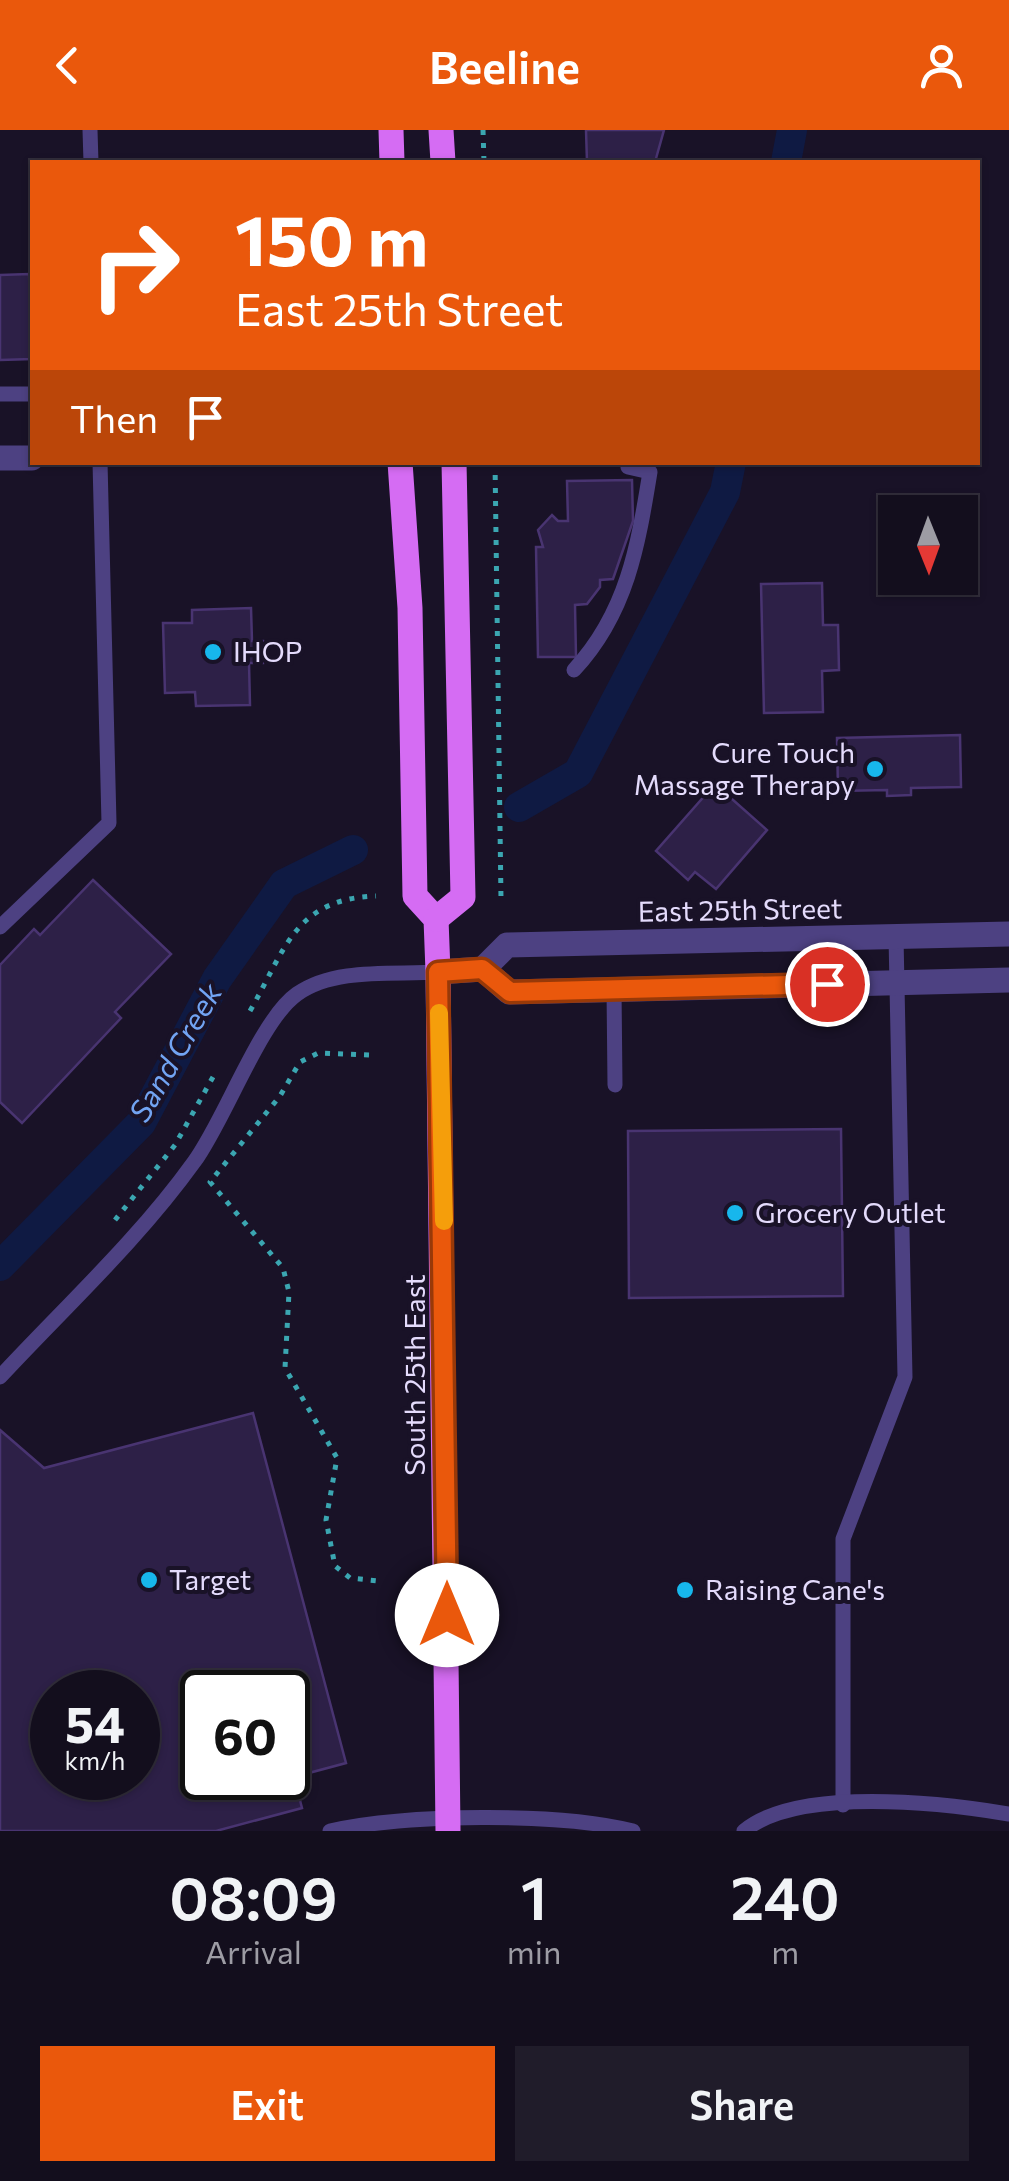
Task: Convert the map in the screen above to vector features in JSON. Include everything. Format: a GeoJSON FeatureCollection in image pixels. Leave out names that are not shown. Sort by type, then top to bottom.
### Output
{"type":"FeatureCollection","features":[{"type":"Feature","properties":{"kind":"main road"},"geometry":{"type":"LineString","coordinates":[[391,130],[392,160]]}},
{"type":"Feature","properties":{"kind":"main road"},"geometry":{"type":"LineString","coordinates":[[442,130],[443,160]]}},
{"type":"Feature","properties":{"kind":"main road","name":"South 25th East"},"geometry":{"type":"LineString","coordinates":[[400,465],[410,608],[415,896],[436,920],[438,972],[448,1826]]}},
{"type":"Feature","properties":{"kind":"main road"},"geometry":{"type":"LineString","coordinates":[[436,920],[462,897],[454,465]]}},
{"type":"Feature","properties":{"kind":"street"},"geometry":{"type":"LineString","coordinates":[[0,458],[30,458]]}},
{"type":"Feature","properties":{"kind":"street","name":"East 25th Street"},"geometry":{"type":"LineString","coordinates":[[438,972],[482,969],[507,946],[1009,934]]}},
{"type":"Feature","properties":{"kind":"street"},"geometry":{"type":"LineString","coordinates":[[482,969],[510,992],[1009,980]]}},
{"type":"Feature","properties":{"kind":"lane"},"geometry":{"type":"LineString","coordinates":[[90,130],[91,160]]}},
{"type":"Feature","properties":{"kind":"lane"},"geometry":{"type":"LineString","coordinates":[[0,394],[30,394]]}},
{"type":"Feature","properties":{"kind":"lane"},"geometry":{"type":"LineString","coordinates":[[0,927],[108,823],[100,465]]}},
{"type":"Feature","properties":{"kind":"lane"},"geometry":{"type":"LineString","coordinates":[[574,670],[604,638],[639,540],[650,472],[628,467]]}},
{"type":"Feature","properties":{"kind":"lane"},"geometry":{"type":"LineString","coordinates":[[843,1805],[843,1539],[905,1377],[896,937]]}},
{"type":"Feature","properties":{"kind":"lane"},"geometry":{"type":"LineString","coordinates":[[0,1377],[129,1241],[193,1164],[223,1120],[274,1020],[295,995],[342,976],[438,972]]}},
{"type":"Feature","properties":{"kind":"lane"},"geometry":{"type":"LineString","coordinates":[[614,989],[616,1085]]}},
{"type":"Feature","properties":{"kind":"lane"},"geometry":{"type":"LineString","coordinates":[[744,1831],[777,1814],[843,1805],[961,1806],[1009,1814]]}},
{"type":"Feature","properties":{"kind":"lane"},"geometry":{"type":"LineString","coordinates":[[330,1831],[592,1823],[633,1831]]}},
{"type":"Feature","properties":{"kind":"path"},"geometry":{"type":"LineString","coordinates":[[484,130],[484,160]]}},
{"type":"Feature","properties":{"kind":"path"},"geometry":{"type":"LineString","coordinates":[[494,465],[502,899]]}},
{"type":"Feature","properties":{"kind":"path"},"geometry":{"type":"LineString","coordinates":[[246,1018],[301,920],[344,897],[376,896]]}},
{"type":"Feature","properties":{"kind":"path"},"geometry":{"type":"LineString","coordinates":[[370,1055],[318,1053],[300,1062],[280,1096],[210,1182],[282,1268],[289,1292],[285,1368],[337,1458],[326,1520],[335,1566],[350,1578],[379,1581]]}},
{"type":"Feature","properties":{"kind":"path"},"geometry":{"type":"LineString","coordinates":[[106,1231],[175,1144],[219,1066]]}},
{"type":"Feature","properties":{"kind":"building"},"geometry":{"type":"Polygon","coordinates":[[[586,130],[664,130],[656,160],[587,160],[586,130]]]}},
{"type":"Feature","properties":{"kind":"building"},"geometry":{"type":"Polygon","coordinates":[[[29,274],[30,359],[0,360],[0,275],[29,274]]]}},
{"type":"Feature","properties":{"kind":"building"},"geometry":{"type":"Polygon","coordinates":[[[632,480],[633,521],[613,579],[600,580],[600,587],[587,604],[575,605],[576,657],[538,657],[536,547],[543,547],[538,530],[552,515],[558,521],[568,521],[567,481],[632,480]]]}},
{"type":"Feature","properties":{"kind":"building"},"geometry":{"type":"Polygon","coordinates":[[[822,583],[823,625],[838,625],[839,670],[822,671],[823,712],[764,713],[761,584],[822,583]]]}},
{"type":"Feature","properties":{"kind":"building","name":"IHOP"},"geometry":{"type":"Polygon","coordinates":[[[251,608],[252,641],[263,641],[263,663],[249,663],[250,705],[196,706],[195,692],[165,693],[163,623],[192,623],[192,610],[251,608]]]}},
{"type":"Feature","properties":{"kind":"building"},"geometry":{"type":"Polygon","coordinates":[[[960,735],[961,787],[911,788],[911,795],[887,796],[887,790],[838,791],[837,738],[960,735]]]}},
{"type":"Feature","properties":{"kind":"building"},"geometry":{"type":"Polygon","coordinates":[[[715,784],[767,830],[716,889],[695,872],[688,880],[656,851],[715,784]]]}},
{"type":"Feature","properties":{"kind":"building"},"geometry":{"type":"Polygon","coordinates":[[[93,880],[171,954],[115,1012],[121,1018],[22,1123],[0,1102],[0,965],[34,929],[40,935],[93,880]]]}},
{"type":"Feature","properties":{"kind":"building","name":"Grocery Outlet"},"geometry":{"type":"Polygon","coordinates":[[[841,1129],[843,1296],[629,1298],[628,1131],[841,1129]]]}},
{"type":"Feature","properties":{"kind":"building","name":"Target"},"geometry":{"type":"Polygon","coordinates":[[[253,1413],[346,1763],[310,1773],[310,1670],[180,1670],[180,1800],[300,1800],[302,1808],[216,1831],[0,1831],[0,1430],[44,1468],[253,1413]]]}},
{"type":"Feature","properties":{"kind":"waterway","name":"Sand Creek"},"geometry":{"type":"LineString","coordinates":[[786,160],[792,130]]}},
{"type":"Feature","properties":{"kind":"waterway","name":"Sand Creek"},"geometry":{"type":"LineString","coordinates":[[519,807],[578,773],[725,492],[730,465]]}},
{"type":"Feature","properties":{"kind":"waterway","name":"Sand Creek"},"geometry":{"type":"LineString","coordinates":[[0,1266],[141,1123],[217,979],[284,884],[353,850]]}},
{"type":"Feature","properties":{"kind":"slow traffic"},"geometry":{"type":"LineString","coordinates":[[439,1013],[444,1221]]}},
{"type":"Feature","properties":{"kind":"place","name":"IHOP"},"geometry":{"type":"Point","coordinates":[213,652]}},
{"type":"Feature","properties":{"kind":"place","name":"Cure Touch Massage Therapy"},"geometry":{"type":"Point","coordinates":[875,769]}},
{"type":"Feature","properties":{"kind":"place","name":"Grocery Outlet"},"geometry":{"type":"Point","coordinates":[735,1213]}},
{"type":"Feature","properties":{"kind":"place","name":"Target"},"geometry":{"type":"Point","coordinates":[149,1580]}},
{"type":"Feature","properties":{"kind":"place","name":"Raising Cane's"},"geometry":{"type":"Point","coordinates":[685,1590]}},
{"type":"Feature","properties":{"kind":"route"},"geometry":{"type":"LineString","coordinates":[[447,1615],[438,972],[482,969],[510,992],[827,984]]}}]}
